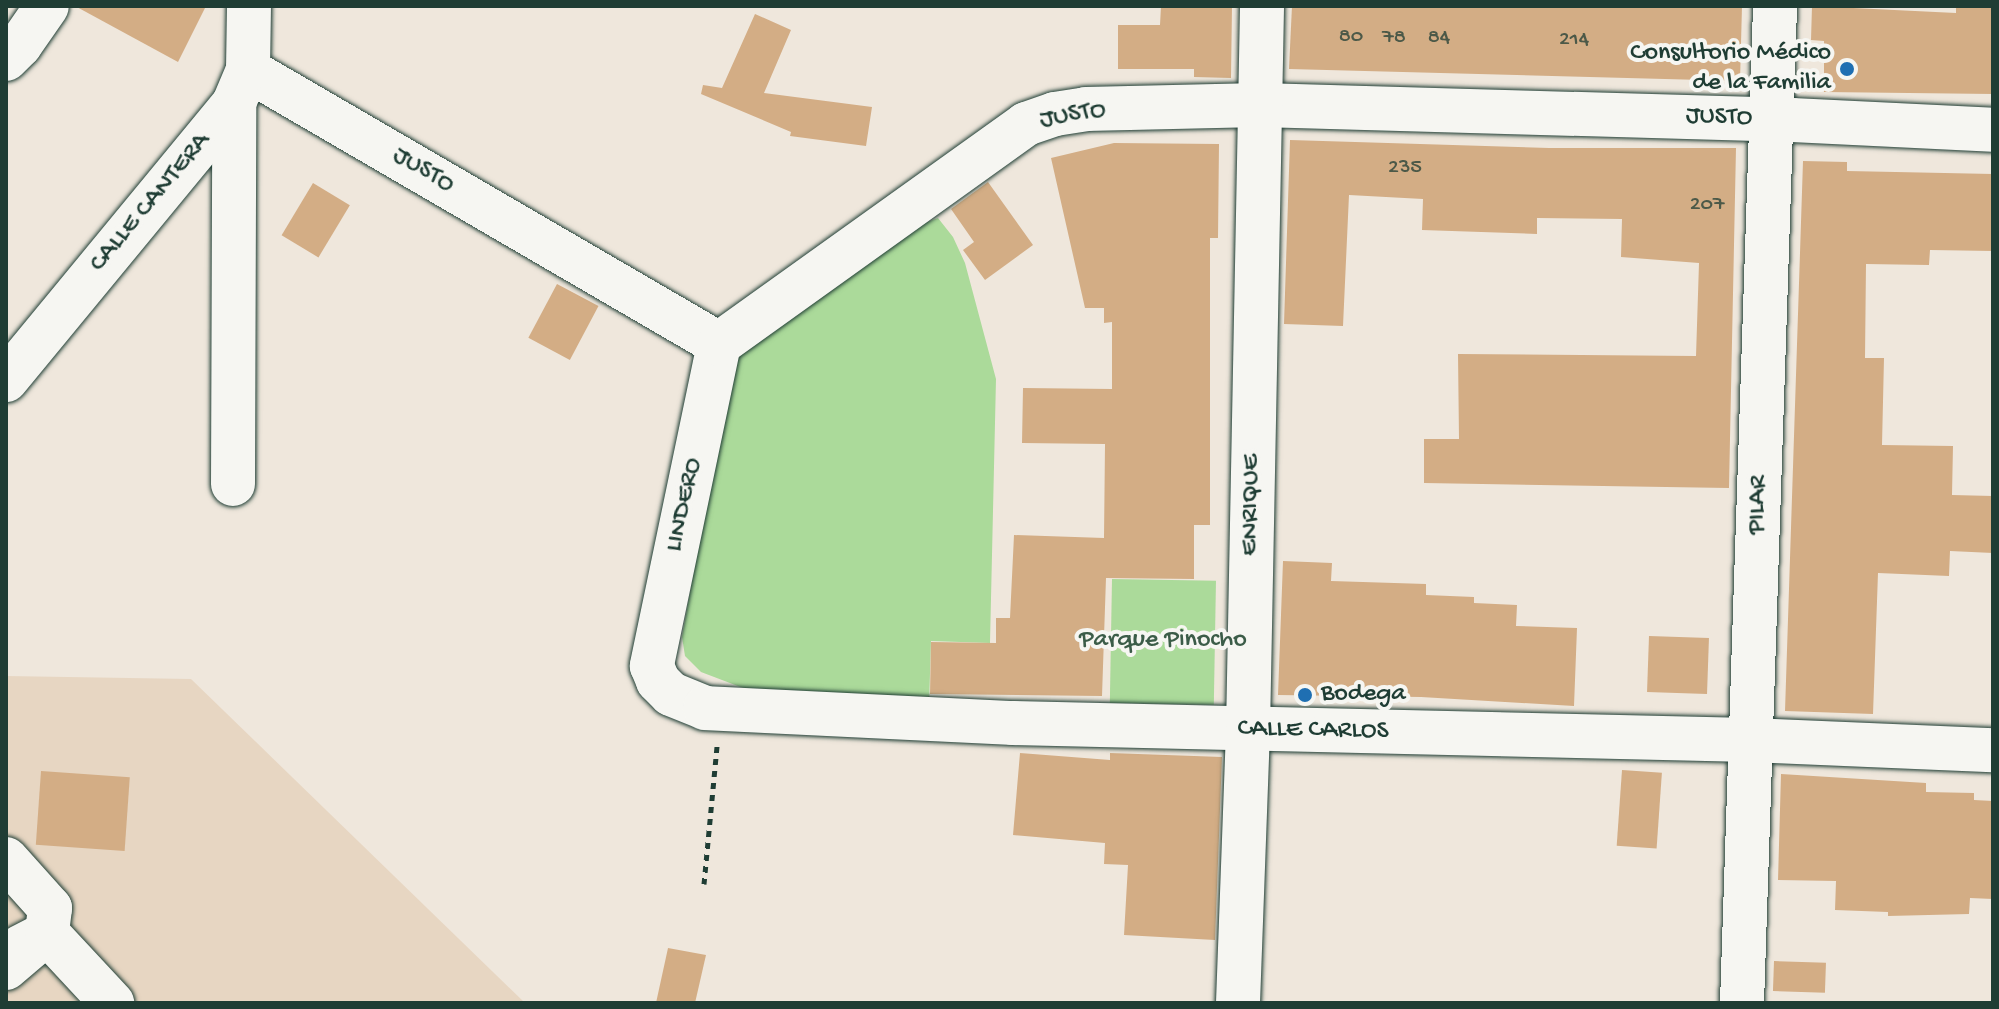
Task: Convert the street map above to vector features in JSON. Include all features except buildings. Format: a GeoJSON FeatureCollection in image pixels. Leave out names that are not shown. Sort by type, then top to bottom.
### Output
{"type":"FeatureCollection","features":[{"type":"Feature","properties":{"kind":"street"},"geometry":{"type":"LineString","coordinates":[[6,59],[20,45],[47,6]]}},
{"type":"Feature","properties":{"kind":"street"},"geometry":{"type":"LineString","coordinates":[[233,484],[241,86],[249,6]]}},
{"type":"Feature","properties":{"kind":"street","name":"ENRIQUE"},"geometry":{"type":"LineString","coordinates":[[1238,1003],[1248,730],[1262,6]]}},
{"type":"Feature","properties":{"kind":"street","name":"PILAR"},"geometry":{"type":"LineString","coordinates":[[1742,1003],[1775,6]]}},
{"type":"Feature","properties":{"kind":"street","name":"JUSTO"},"geometry":{"type":"LineString","coordinates":[[241,86],[719,344],[1026,124],[1086,109],[1260,105],[1773,120],[1993,130]]}},
{"type":"Feature","properties":{"kind":"street","name":"CALLE CANTERA"},"geometry":{"type":"LineString","coordinates":[[6,380],[241,86]]}},
{"type":"Feature","properties":{"kind":"street","name":"LINDERO"},"geometry":{"type":"LineString","coordinates":[[652,666],[719,344]]}},
{"type":"Feature","properties":{"kind":"street","name":"CALLE CARLOS"},"geometry":{"type":"LineString","coordinates":[[652,666],[658,681],[671,694],[705,708],[1248,730],[1750,740],[1993,750]]}},
{"type":"Feature","properties":{"kind":"street"},"geometry":{"type":"LineString","coordinates":[[6,859],[50,908],[47,933],[6,968]]}},
{"type":"Feature","properties":{"kind":"street"},"geometry":{"type":"LineString","coordinates":[[6,954],[47,933]]}},
{"type":"Feature","properties":{"kind":"street"},"geometry":{"type":"LineString","coordinates":[[47,933],[112,1003]]}},
{"type":"Feature","properties":{"kind":"path"},"geometry":{"type":"LineString","coordinates":[[704,884],[721,709]]}},
{"type":"Feature","properties":{"kind":"shaded area"},"geometry":{"type":"Polygon","coordinates":[[[6,676],[191,679],[525,1003],[6,1003],[6,676]]]}},
{"type":"Feature","properties":{"kind":"green space"},"geometry":{"type":"Polygon","coordinates":[[[938,218],[953,237],[965,263],[996,379],[990,643],[931,641],[929,706],[751,691],[701,672],[685,656],[682,637],[733,353],[919,225],[938,218]]]}},
{"type":"Feature","properties":{"kind":"green space","name":"Parque Pinocho"},"geometry":{"type":"Polygon","coordinates":[[[1112,579],[1216,581],[1214,705],[1110,703],[1112,579]]]}},
{"type":"Feature","properties":{"kind":"place","name":"Consultorio Médico de la Familia"},"geometry":{"type":"Point","coordinates":[1847,69]}},
{"type":"Feature","properties":{"kind":"place","name":"Bodega"},"geometry":{"type":"Point","coordinates":[1305,695]}}]}
